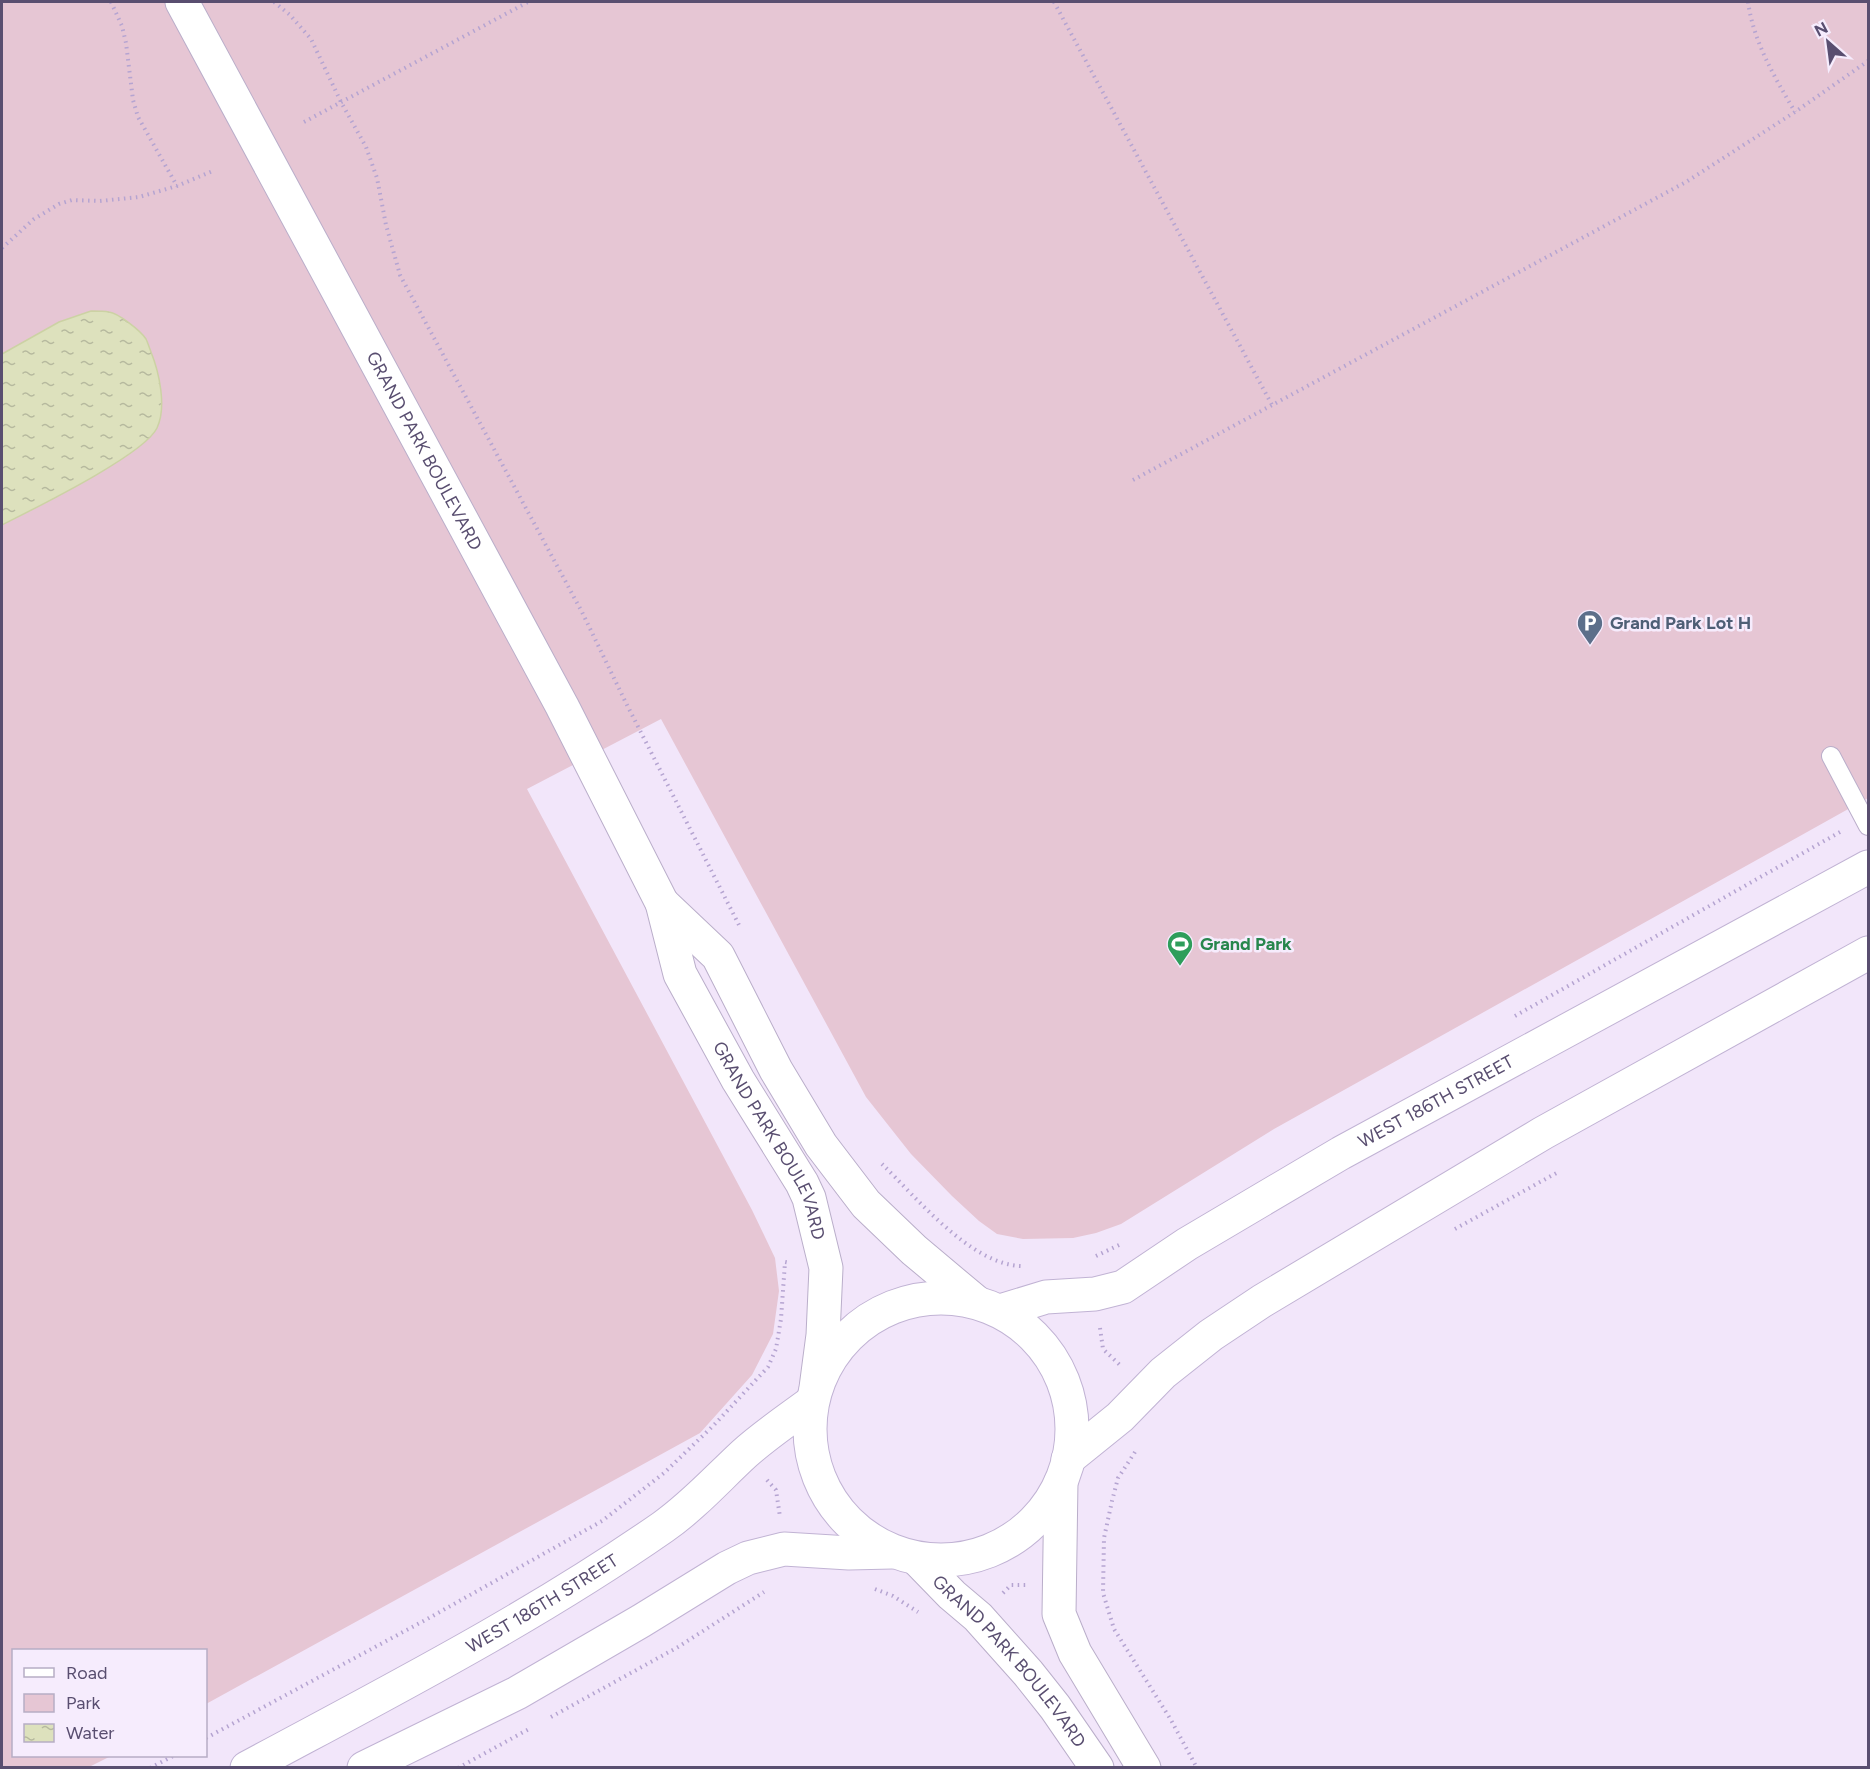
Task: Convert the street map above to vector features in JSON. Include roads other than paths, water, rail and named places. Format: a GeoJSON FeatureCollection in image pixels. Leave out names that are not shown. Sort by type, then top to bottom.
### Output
{"type":"FeatureCollection","features":[{"type":"Feature","properties":{"kind":"street","name":"GRAND PARK BOULEVARD"},"geometry":{"type":"LineString","coordinates":[[182,2],[562,706],[662,903],[680,974],[738,1080],[809,1198],[826,1268],[823,1335],[810,1412],[809,1437],[813,1462],[821,1485],[834,1507],[851,1526],[870,1540],[905,1555],[978,1617],[1055,1707],[1097,1767]]}},
{"type":"Feature","properties":{"kind":"street","name":"WEST 186TH STREET"},"geometry":{"type":"LineString","coordinates":[[988,1307],[1046,1297],[1095,1294],[1123,1287],[1187,1244],[1341,1153],[1869,867]]}},
{"type":"Feature","properties":{"kind":"street","name":"GRAND PARK BOULEVARD"},"geometry":{"type":"LineString","coordinates":[[662,903],[718,956],[776,1070],[821,1145],[866,1204],[914,1250],[988,1307],[1021,1324],[1039,1341],[1054,1362],[1065,1384],[1071,1408],[1072,1433],[1065,1470]]}},
{"type":"Feature","properties":{"kind":"street"},"geometry":{"type":"LineString","coordinates":[[364,1767],[517,1693],[727,1568],[748,1558],[784,1549],[905,1555],[942,1561],[967,1558],[1013,1539],[1033,1523],[1049,1504],[1065,1470],[1163,1373],[1211,1335],[1281,1289],[1543,1133],[1869,953]]}},
{"type":"Feature","properties":{"kind":"street"},"geometry":{"type":"LineString","coordinates":[[814,1395],[825,1365],[840,1344],[858,1327],[879,1313],[902,1303],[926,1298],[952,1298],[988,1307]]}},
{"type":"Feature","properties":{"kind":"street","name":"WEST 186TH STREET"},"geometry":{"type":"LineString","coordinates":[[247,1767],[454,1657],[604,1567],[666,1525],[708,1491],[743,1455],[814,1395]]}},
{"type":"Feature","properties":{"kind":"street"},"geometry":{"type":"LineString","coordinates":[[1065,1470],[1058,1583],[1059,1614],[1075,1653],[1144,1767]]}},
{"type":"Feature","properties":{"kind":"lane"},"geometry":{"type":"LineString","coordinates":[[1831,756],[1869,826]]}},
{"type":"Feature","properties":{"kind":"water"},"geometry":{"type":"Polygon","coordinates":[[[91,311],[113,313],[134,327],[146,339],[157,369],[161,390],[160,420],[157,428],[132,452],[110,466],[2,525],[2,354],[59,322],[91,311]]]}},
{"type":"Feature","properties":{"kind":"place","name":"Grand Park Lot H"},"geometry":{"type":"Point","coordinates":[1590,646]}},
{"type":"Feature","properties":{"kind":"place","name":"Grand Park"},"geometry":{"type":"Point","coordinates":[1180,967]}}]}
